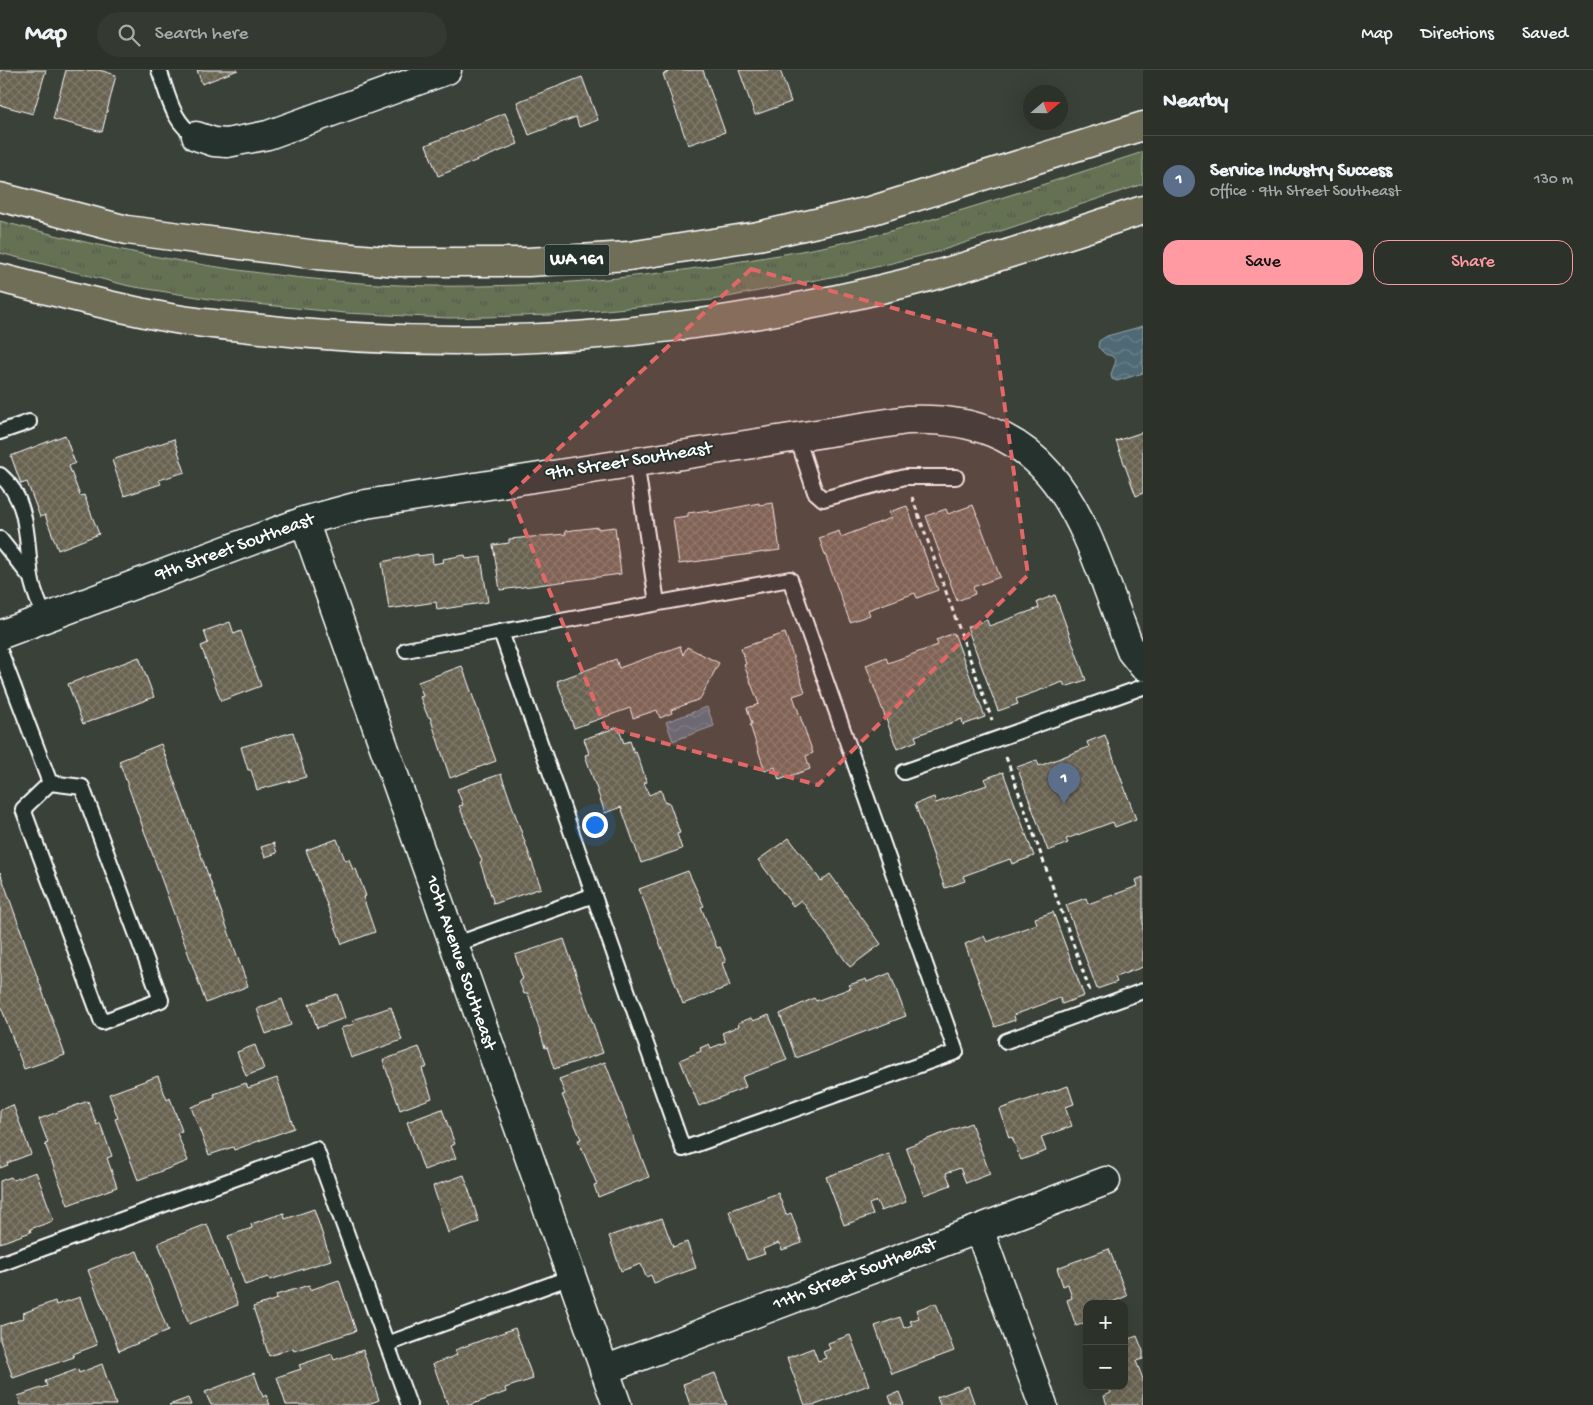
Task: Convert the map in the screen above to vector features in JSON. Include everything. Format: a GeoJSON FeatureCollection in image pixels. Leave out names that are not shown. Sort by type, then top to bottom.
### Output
{"type":"FeatureCollection","features":[{"type":"Feature","properties":{"kind":"highway","name":"WA 161"},"geometry":{"type":"LineString","coordinates":[[0,198],[127,230],[326,256],[398,262],[528,262],[629,256],[758,236],[870,211],[1143,126]]}},
{"type":"Feature","properties":{"kind":"highway"},"geometry":{"type":"LineString","coordinates":[[0,278],[167,318],[278,331],[345,338],[537,340],[648,330],[784,310],[903,284],[1008,254],[1143,210]]}},
{"type":"Feature","properties":{"kind":"street"},"geometry":{"type":"LineString","coordinates":[[196,136],[214,142],[227,143],[261,137],[447,70]]}},
{"type":"Feature","properties":{"kind":"street","name":"9th Street Southeast"},"geometry":{"type":"LineString","coordinates":[[0,635],[304,521],[374,502],[907,420],[934,419],[964,423],[992,432],[1022,447],[1043,466],[1064,492],[1078,515],[1131,651],[1143,666]]}},
{"type":"Feature","properties":{"kind":"street","name":"10th Avenue Southeast"},"geometry":{"type":"LineString","coordinates":[[304,521],[617,1405]]}},
{"type":"Feature","properties":{"kind":"street","name":"11th Street Southeast"},"geometry":{"type":"LineString","coordinates":[[604,1370],[1106,1180]]}},
{"type":"Feature","properties":{"kind":"street"},"geometry":{"type":"LineString","coordinates":[[979,1229],[1043,1405]]}},
{"type":"Feature","properties":{"kind":"lane"},"geometry":{"type":"LineString","coordinates":[[159,70],[176,117],[188,131],[196,136]]}},
{"type":"Feature","properties":{"kind":"lane"},"geometry":{"type":"LineString","coordinates":[[0,432],[29,422]]}},
{"type":"Feature","properties":{"kind":"lane"},"geometry":{"type":"LineString","coordinates":[[797,437],[815,492],[823,499],[905,477],[956,477]]}},
{"type":"Feature","properties":{"kind":"lane"},"geometry":{"type":"LineString","coordinates":[[636,461],[656,604]]}},
{"type":"Feature","properties":{"kind":"lane"},"geometry":{"type":"LineString","coordinates":[[0,475],[7,480],[27,527],[31,578],[45,618]]}},
{"type":"Feature","properties":{"kind":"lane"},"geometry":{"type":"LineString","coordinates":[[0,539],[10,555],[31,578]]}},
{"type":"Feature","properties":{"kind":"lane"},"geometry":{"type":"LineString","coordinates":[[406,650],[500,632],[790,579],[956,1052],[683,1149],[500,632]]}},
{"type":"Feature","properties":{"kind":"lane"},"geometry":{"type":"LineString","coordinates":[[0,650],[50,783]]}},
{"type":"Feature","properties":{"kind":"lane"},"geometry":{"type":"LineString","coordinates":[[904,772],[1143,687]]}},
{"type":"Feature","properties":{"kind":"lane"},"geometry":{"type":"LineString","coordinates":[[50,783],[82,787],[161,1000],[102,1022],[23,809],[50,783]]}},
{"type":"Feature","properties":{"kind":"lane"},"geometry":{"type":"LineString","coordinates":[[454,945],[594,895]]}},
{"type":"Feature","properties":{"kind":"lane"},"geometry":{"type":"LineString","coordinates":[[1006,1041],[1143,991]]}},
{"type":"Feature","properties":{"kind":"lane"},"geometry":{"type":"LineString","coordinates":[[0,1264],[316,1149],[409,1405]]}},
{"type":"Feature","properties":{"kind":"lane"},"geometry":{"type":"LineString","coordinates":[[387,1344],[571,1277]]}},
{"type":"Feature","properties":{"kind":"path"},"geometry":{"type":"LineString","coordinates":[[905,477],[992,720]]}},
{"type":"Feature","properties":{"kind":"path"},"geometry":{"type":"LineString","coordinates":[[1006,756],[1096,1008]]}},
{"type":"Feature","properties":{"kind":"highlighted area"},"geometry":{"type":"Polygon","coordinates":[[[751,269],[995,336],[1028,575],[818,785],[605,727],[510,494],[751,269]]]}},
{"type":"Feature","properties":{"kind":"green space"},"geometry":{"type":"Polygon","coordinates":[[[1143,152],[1143,184],[937,252],[847,274],[712,300],[552,315],[449,318],[345,313],[216,300],[129,286],[0,253],[0,221],[117,249],[238,270],[299,278],[420,286],[547,284],[581,281],[648,275],[715,265],[798,252],[864,238],[979,205],[1143,152]]]}},
{"type":"Feature","properties":{"kind":"water"},"geometry":{"type":"Polygon","coordinates":[[[1143,326],[1143,373],[1117,381],[1112,379],[1111,374],[1116,361],[1098,347],[1099,341],[1107,336],[1143,326]]]}},
{"type":"Feature","properties":{"kind":"water"},"geometry":{"type":"Polygon","coordinates":[[[707,707],[714,726],[673,741],[666,722],[707,707]]]}},
{"type":"Feature","properties":{"kind":"building"},"geometry":{"type":"Polygon","coordinates":[[[0,70],[46,70],[33,114],[0,105],[0,70]]]}},
{"type":"Feature","properties":{"kind":"building"},"geometry":{"type":"Polygon","coordinates":[[[66,70],[99,70],[116,75],[102,132],[53,119],[66,70]]]}},
{"type":"Feature","properties":{"kind":"building"},"geometry":{"type":"Polygon","coordinates":[[[197,70],[238,70],[202,84],[197,70]]]}},
{"type":"Feature","properties":{"kind":"building"},"geometry":{"type":"Polygon","coordinates":[[[673,70],[703,70],[725,132],[688,145],[663,74],[673,70]]]}},
{"type":"Feature","properties":{"kind":"building"},"geometry":{"type":"Polygon","coordinates":[[[739,70],[780,70],[791,102],[755,115],[739,70]]]}},
{"type":"Feature","properties":{"kind":"building"},"geometry":{"type":"Polygon","coordinates":[[[582,77],[598,120],[579,127],[576,117],[529,135],[517,102],[582,77]]]}},
{"type":"Feature","properties":{"kind":"building"},"geometry":{"type":"Polygon","coordinates":[[[505,113],[518,144],[438,176],[426,145],[505,113]]]}},
{"type":"Feature","properties":{"kind":"building"},"geometry":{"type":"Polygon","coordinates":[[[1143,432],[1143,493],[1136,496],[1116,441],[1143,432]]]}},
{"type":"Feature","properties":{"kind":"building"},"geometry":{"type":"Polygon","coordinates":[[[65,435],[75,463],[69,466],[80,496],[84,495],[99,534],[58,550],[45,515],[40,517],[27,482],[21,484],[11,456],[65,435]]]}},
{"type":"Feature","properties":{"kind":"building"},"geometry":{"type":"Polygon","coordinates":[[[174,439],[185,472],[159,480],[161,484],[124,496],[112,460],[174,439]]]}},
{"type":"Feature","properties":{"kind":"building"},"geometry":{"type":"Polygon","coordinates":[[[759,503],[759,505],[773,503],[780,550],[679,564],[673,518],[688,516],[688,513],[709,510],[709,513],[759,503]]]}},
{"type":"Feature","properties":{"kind":"building"},"geometry":{"type":"Polygon","coordinates":[[[973,505],[1000,577],[973,587],[975,594],[957,601],[926,516],[946,509],[948,514],[973,505]]]}},
{"type":"Feature","properties":{"kind":"building"},"geometry":{"type":"Polygon","coordinates":[[[907,506],[938,590],[917,598],[915,593],[868,610],[870,615],[850,622],[819,538],[839,531],[841,537],[891,518],[889,512],[907,506]]]}},
{"type":"Feature","properties":{"kind":"building"},"geometry":{"type":"Polygon","coordinates":[[[598,527],[598,529],[615,527],[621,574],[500,590],[493,545],[509,543],[509,539],[566,534],[565,531],[598,527]]]}},
{"type":"Feature","properties":{"kind":"building"},"geometry":{"type":"Polygon","coordinates":[[[418,554],[418,556],[432,554],[433,564],[444,562],[443,559],[465,555],[466,559],[481,557],[488,602],[437,610],[436,602],[389,609],[382,562],[418,554]]]}},
{"type":"Feature","properties":{"kind":"building"},"geometry":{"type":"Polygon","coordinates":[[[1055,595],[1086,680],[1065,687],[1063,682],[1016,699],[1018,704],[998,711],[967,627],[987,620],[989,626],[1039,608],[1037,602],[1055,595]]]}},
{"type":"Feature","properties":{"kind":"building"},"geometry":{"type":"Polygon","coordinates":[[[230,622],[234,634],[241,631],[261,686],[221,701],[201,646],[208,643],[204,631],[230,622]]]}},
{"type":"Feature","properties":{"kind":"building"},"geometry":{"type":"Polygon","coordinates":[[[785,633],[805,692],[793,696],[813,753],[806,756],[810,769],[779,780],[775,767],[765,771],[750,725],[752,724],[747,708],[759,704],[744,665],[746,664],[741,648],[785,633]]]}},
{"type":"Feature","properties":{"kind":"building"},"geometry":{"type":"Polygon","coordinates":[[[954,633],[985,717],[963,725],[962,719],[915,736],[917,741],[897,749],[866,665],[886,657],[888,663],[938,645],[936,640],[954,633]]]}},
{"type":"Feature","properties":{"kind":"building"},"geometry":{"type":"Polygon","coordinates":[[[680,646],[683,655],[687,647],[719,663],[700,699],[671,710],[672,713],[660,718],[657,710],[633,718],[630,708],[574,728],[557,681],[616,659],[619,668],[680,646]]]}},
{"type":"Feature","properties":{"kind":"building"},"geometry":{"type":"Polygon","coordinates":[[[139,657],[154,697],[83,724],[68,684],[139,657]]]}},
{"type":"Feature","properties":{"kind":"building"},"geometry":{"type":"Polygon","coordinates":[[[462,666],[496,761],[450,778],[430,717],[428,717],[420,697],[423,696],[418,682],[462,666]]]}},
{"type":"Feature","properties":{"kind":"building"},"geometry":{"type":"Polygon","coordinates":[[[618,727],[624,743],[630,741],[634,753],[636,752],[647,782],[644,783],[649,795],[661,790],[665,803],[669,802],[680,833],[677,834],[682,849],[641,863],[621,807],[605,813],[585,755],[589,754],[584,739],[618,727]]]}},
{"type":"Feature","properties":{"kind":"building"},"geometry":{"type":"Polygon","coordinates":[[[293,732],[306,777],[257,790],[241,747],[293,732]]]}},
{"type":"Feature","properties":{"kind":"building"},"geometry":{"type":"Polygon","coordinates":[[[1105,735],[1136,819],[1115,827],[1113,822],[1066,839],[1068,843],[1048,851],[1017,767],[1037,760],[1039,766],[1089,747],[1087,742],[1105,735]]]}},
{"type":"Feature","properties":{"kind":"building"},"geometry":{"type":"Polygon","coordinates":[[[161,744],[248,986],[206,1003],[119,761],[161,744]]]}},
{"type":"Feature","properties":{"kind":"building"},"geometry":{"type":"Polygon","coordinates":[[[1003,772],[1034,856],[1012,864],[1010,859],[963,876],[965,881],[945,888],[915,804],[934,797],[936,803],[987,785],[984,779],[1003,772]]]}},
{"type":"Feature","properties":{"kind":"building"},"geometry":{"type":"Polygon","coordinates":[[[501,774],[541,888],[494,904],[480,862],[482,861],[459,806],[463,805],[457,789],[501,774]]]}},
{"type":"Feature","properties":{"kind":"building"},"geometry":{"type":"Polygon","coordinates":[[[789,838],[821,881],[830,874],[881,944],[850,967],[801,900],[793,906],[758,860],[789,838]]]}},
{"type":"Feature","properties":{"kind":"building"},"geometry":{"type":"Polygon","coordinates":[[[337,839],[345,860],[349,859],[353,870],[356,869],[366,896],[363,897],[375,932],[342,944],[306,850],[337,839]]]}},
{"type":"Feature","properties":{"kind":"building"},"geometry":{"type":"Polygon","coordinates":[[[274,843],[277,853],[265,857],[261,847],[274,843]]]}},
{"type":"Feature","properties":{"kind":"building"},"geometry":{"type":"Polygon","coordinates":[[[688,871],[704,906],[701,907],[717,948],[720,947],[726,962],[722,963],[730,986],[683,1004],[639,889],[688,871]]]}},
{"type":"Feature","properties":{"kind":"building"},"geometry":{"type":"Polygon","coordinates":[[[0,872],[65,1055],[24,1069],[0,1004],[0,872]]]}},
{"type":"Feature","properties":{"kind":"building"},"geometry":{"type":"Polygon","coordinates":[[[1143,877],[1143,967],[1115,977],[1117,982],[1097,989],[1066,905],[1086,898],[1088,904],[1138,886],[1136,880],[1143,877]]]}},
{"type":"Feature","properties":{"kind":"building"},"geometry":{"type":"Polygon","coordinates":[[[1053,912],[1084,996],[1062,1004],[1060,998],[1014,1015],[1015,1020],[995,1027],[965,944],[984,936],[987,942],[1037,924],[1035,918],[1053,912]]]}},
{"type":"Feature","properties":{"kind":"building"},"geometry":{"type":"Polygon","coordinates":[[[564,939],[603,1053],[554,1069],[547,1047],[545,1048],[528,993],[524,994],[519,981],[523,979],[515,955],[564,939]]]}},
{"type":"Feature","properties":{"kind":"building"},"geometry":{"type":"Polygon","coordinates":[[[890,973],[906,1016],[796,1058],[780,1014],[814,998],[816,1001],[851,988],[849,985],[866,979],[867,982],[890,973]]]}},
{"type":"Feature","properties":{"kind":"building"},"geometry":{"type":"Polygon","coordinates":[[[337,994],[345,1018],[317,1028],[309,1004],[337,994]]]}},
{"type":"Feature","properties":{"kind":"building"},"geometry":{"type":"Polygon","coordinates":[[[282,999],[291,1025],[266,1034],[257,1009],[282,999]]]}},
{"type":"Feature","properties":{"kind":"building"},"geometry":{"type":"Polygon","coordinates":[[[391,1007],[402,1040],[351,1058],[341,1028],[354,1024],[353,1020],[391,1007]]]}},
{"type":"Feature","properties":{"kind":"building"},"geometry":{"type":"Polygon","coordinates":[[[769,1015],[787,1060],[742,1077],[746,1087],[699,1106],[680,1060],[701,1051],[700,1048],[709,1044],[711,1048],[726,1042],[722,1033],[739,1026],[738,1023],[751,1018],[753,1021],[769,1015]]]}},
{"type":"Feature","properties":{"kind":"building"},"geometry":{"type":"Polygon","coordinates":[[[255,1045],[264,1069],[246,1076],[237,1052],[255,1045]]]}},
{"type":"Feature","properties":{"kind":"building"},"geometry":{"type":"Polygon","coordinates":[[[419,1047],[427,1067],[422,1069],[432,1098],[400,1110],[383,1060],[419,1047]]]}},
{"type":"Feature","properties":{"kind":"building"},"geometry":{"type":"Polygon","coordinates":[[[605,1062],[649,1177],[598,1197],[594,1185],[597,1184],[578,1140],[581,1139],[562,1095],[565,1094],[559,1079],[605,1062]]]}},
{"type":"Feature","properties":{"kind":"building"},"geometry":{"type":"Polygon","coordinates":[[[158,1076],[167,1100],[170,1098],[182,1131],[177,1133],[188,1161],[138,1180],[115,1119],[118,1118],[109,1094],[158,1076]]]}},
{"type":"Feature","properties":{"kind":"building"},"geometry":{"type":"Polygon","coordinates":[[[277,1078],[294,1128],[234,1150],[233,1147],[209,1155],[191,1107],[215,1098],[214,1094],[246,1083],[248,1088],[277,1078]]]}},
{"type":"Feature","properties":{"kind":"building"},"geometry":{"type":"Polygon","coordinates":[[[1068,1086],[1074,1104],[1065,1107],[1072,1126],[1041,1137],[1046,1151],[1021,1160],[1012,1137],[1009,1138],[1000,1109],[1068,1086]]]}},
{"type":"Feature","properties":{"kind":"building"},"geometry":{"type":"Polygon","coordinates":[[[88,1101],[97,1125],[100,1123],[112,1156],[107,1158],[117,1187],[68,1205],[45,1144],[48,1143],[39,1119],[88,1101]]]}},
{"type":"Feature","properties":{"kind":"building"},"geometry":{"type":"Polygon","coordinates":[[[13,1105],[31,1154],[7,1163],[8,1165],[0,1168],[0,1110],[13,1105]]]}},
{"type":"Feature","properties":{"kind":"building"},"geometry":{"type":"Polygon","coordinates":[[[442,1109],[455,1144],[451,1146],[456,1158],[424,1170],[407,1122],[442,1109]]]}},
{"type":"Feature","properties":{"kind":"building"},"geometry":{"type":"Polygon","coordinates":[[[971,1123],[990,1174],[966,1183],[960,1168],[946,1173],[951,1185],[924,1195],[906,1147],[971,1123]]]}},
{"type":"Feature","properties":{"kind":"building"},"geometry":{"type":"Polygon","coordinates":[[[889,1154],[906,1202],[881,1211],[877,1201],[869,1204],[873,1215],[844,1225],[826,1177],[889,1154]]]}},
{"type":"Feature","properties":{"kind":"building"},"geometry":{"type":"Polygon","coordinates":[[[36,1172],[54,1221],[30,1229],[31,1232],[0,1243],[0,1181],[11,1177],[13,1180],[36,1172]]]}},
{"type":"Feature","properties":{"kind":"building"},"geometry":{"type":"Polygon","coordinates":[[[464,1175],[479,1222],[448,1233],[433,1186],[464,1175]]]}},
{"type":"Feature","properties":{"kind":"building"},"geometry":{"type":"Polygon","coordinates":[[[778,1193],[786,1215],[791,1213],[802,1243],[782,1250],[779,1243],[763,1249],[765,1254],[747,1260],[729,1211],[778,1193]]]}},
{"type":"Feature","properties":{"kind":"building"},"geometry":{"type":"Polygon","coordinates":[[[314,1209],[331,1260],[270,1280],[268,1277],[245,1285],[228,1236],[252,1228],[251,1224],[284,1213],[285,1219],[314,1209]]]}},
{"type":"Feature","properties":{"kind":"building"},"geometry":{"type":"Polygon","coordinates":[[[662,1218],[673,1247],[687,1242],[696,1268],[654,1283],[651,1275],[646,1277],[641,1264],[621,1271],[609,1236],[662,1218]]]}},
{"type":"Feature","properties":{"kind":"building"},"geometry":{"type":"Polygon","coordinates":[[[207,1224],[238,1305],[189,1324],[158,1243],[207,1224]]]}},
{"type":"Feature","properties":{"kind":"building"},"geometry":{"type":"Polygon","coordinates":[[[1109,1249],[1127,1296],[1117,1300],[1083,1300],[1083,1323],[1076,1326],[1067,1300],[1072,1298],[1068,1284],[1063,1286],[1057,1268],[1109,1249]]]}},
{"type":"Feature","properties":{"kind":"building"},"geometry":{"type":"Polygon","coordinates":[[[137,1251],[168,1331],[119,1351],[88,1270],[137,1251]]]}},
{"type":"Feature","properties":{"kind":"building"},"geometry":{"type":"Polygon","coordinates":[[[339,1280],[356,1331],[294,1351],[293,1348],[269,1356],[253,1307],[277,1299],[276,1295],[309,1285],[310,1290],[339,1280]]]}},
{"type":"Feature","properties":{"kind":"building"},"geometry":{"type":"Polygon","coordinates":[[[80,1297],[97,1345],[73,1354],[74,1357],[13,1378],[0,1340],[0,1326],[24,1318],[23,1313],[55,1301],[56,1305],[80,1297]]]}},
{"type":"Feature","properties":{"kind":"building"},"geometry":{"type":"Polygon","coordinates":[[[936,1303],[954,1351],[892,1374],[875,1326],[900,1317],[904,1328],[912,1325],[910,1321],[919,1318],[916,1310],[936,1303]]]}},
{"type":"Feature","properties":{"kind":"building"},"geometry":{"type":"Polygon","coordinates":[[[515,1328],[533,1379],[505,1388],[506,1392],[470,1405],[448,1405],[433,1364],[457,1355],[455,1350],[515,1328]]]}},
{"type":"Feature","properties":{"kind":"building"},"geometry":{"type":"Polygon","coordinates":[[[850,1335],[869,1385],[815,1405],[805,1405],[787,1358],[813,1348],[818,1361],[826,1358],[823,1352],[830,1349],[828,1343],[850,1335]]]}},
{"type":"Feature","properties":{"kind":"building"},"geometry":{"type":"Polygon","coordinates":[[[1137,1336],[1143,1351],[1143,1359],[1136,1361],[1143,1379],[1143,1405],[1107,1405],[1104,1396],[1111,1393],[1110,1390],[1128,1390],[1128,1339],[1137,1336]]]}},
{"type":"Feature","properties":{"kind":"building"},"geometry":{"type":"Polygon","coordinates":[[[363,1350],[379,1400],[366,1405],[286,1405],[277,1377],[301,1369],[299,1365],[332,1354],[334,1360],[363,1350]]]}},
{"type":"Feature","properties":{"kind":"building"},"geometry":{"type":"Polygon","coordinates":[[[102,1364],[116,1405],[21,1405],[18,1396],[47,1386],[45,1381],[78,1369],[79,1373],[102,1364]]]}},
{"type":"Feature","properties":{"kind":"building"},"geometry":{"type":"Polygon","coordinates":[[[254,1373],[263,1397],[266,1395],[270,1405],[211,1405],[205,1392],[254,1373]]]}},
{"type":"Feature","properties":{"kind":"building"},"geometry":{"type":"Polygon","coordinates":[[[715,1373],[727,1405],[690,1405],[683,1384],[715,1373]]]}},
{"type":"Feature","properties":{"kind":"building"},"geometry":{"type":"Polygon","coordinates":[[[968,1386],[975,1405],[940,1405],[937,1397],[968,1386]]]}},
{"type":"Feature","properties":{"kind":"building"},"geometry":{"type":"Polygon","coordinates":[[[899,1392],[904,1405],[892,1405],[889,1396],[899,1392]]]}},
{"type":"Feature","properties":{"kind":"building"},"geometry":{"type":"Polygon","coordinates":[[[188,1398],[191,1405],[169,1405],[188,1398]]]}},
{"type":"Feature","properties":{"kind":"place","name":"Service Industry Success"},"geometry":{"type":"Point","coordinates":[1064,804]}}]}
